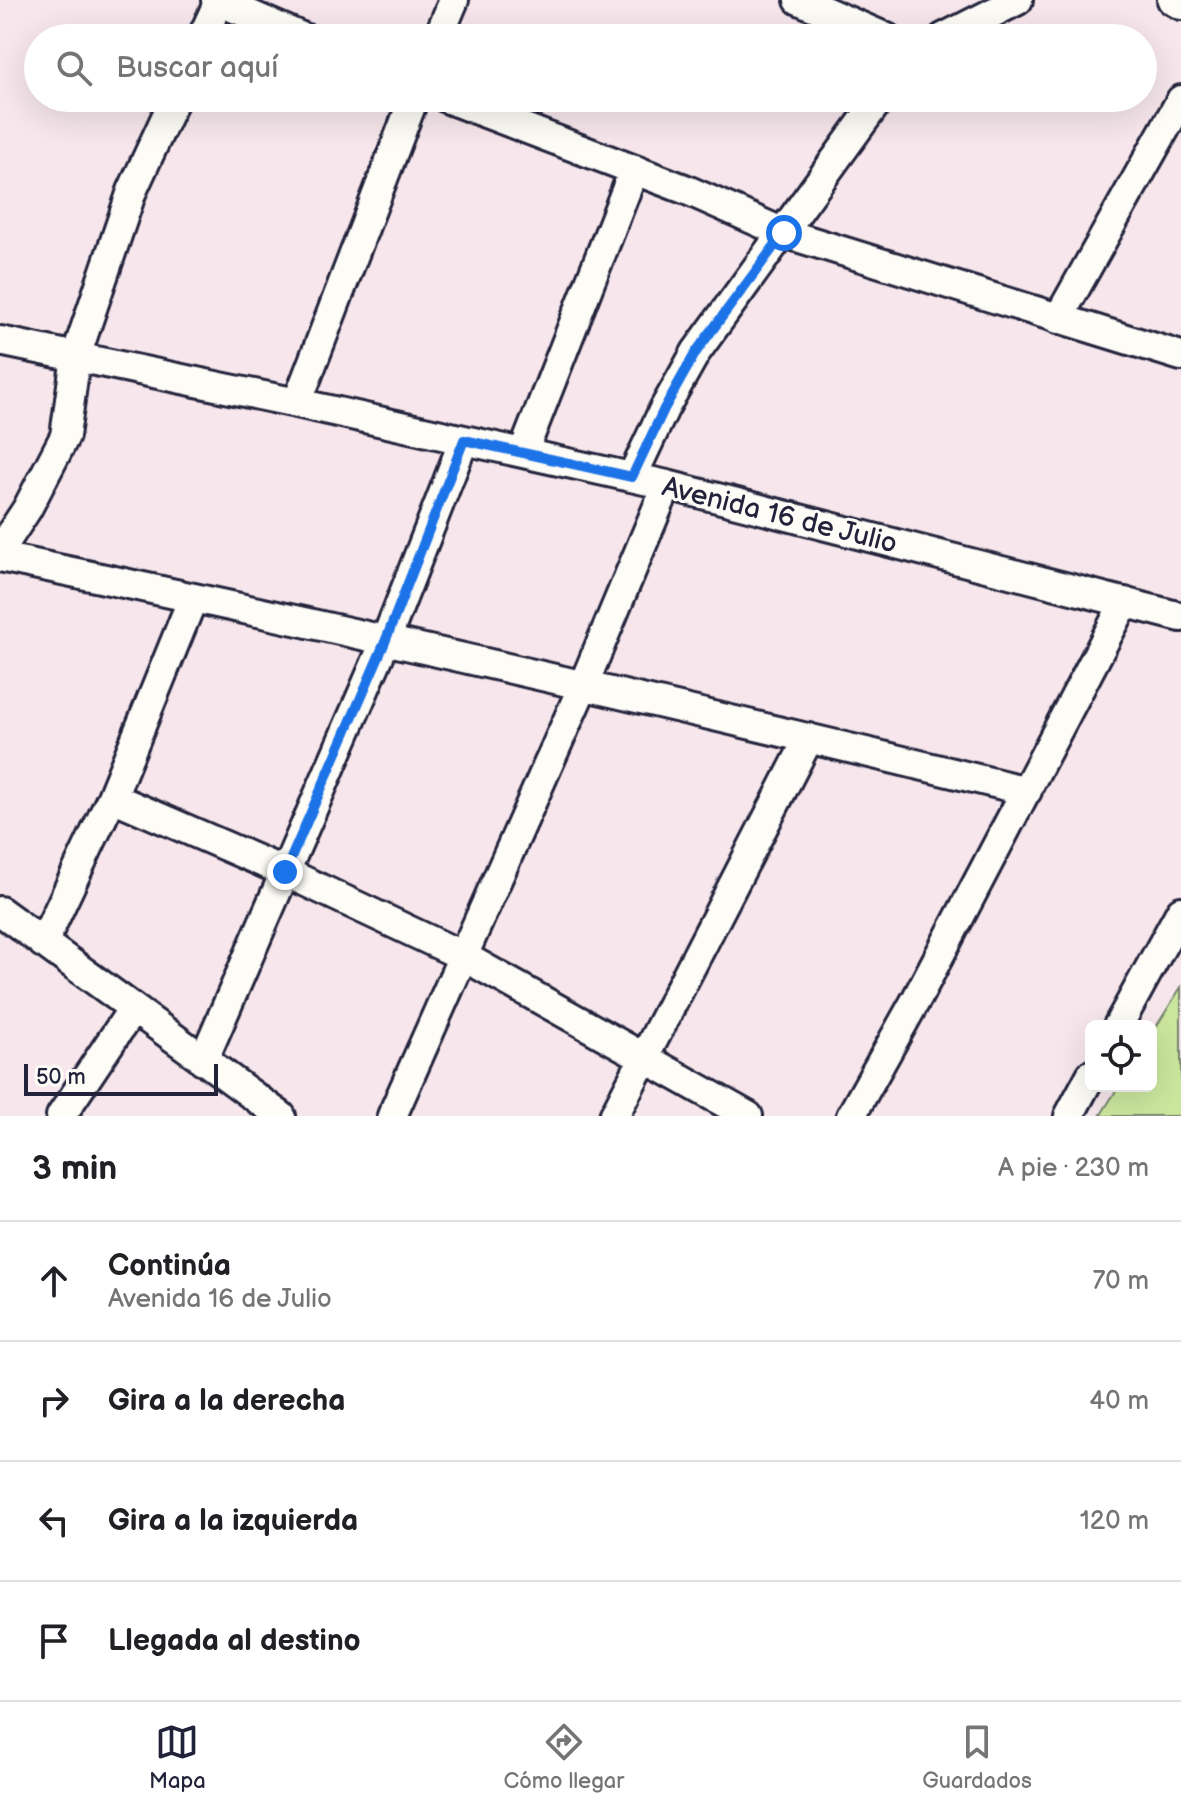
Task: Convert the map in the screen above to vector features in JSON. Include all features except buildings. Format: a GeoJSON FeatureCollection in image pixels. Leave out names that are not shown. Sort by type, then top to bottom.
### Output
{"type":"FeatureCollection","features":[{"type":"Feature","properties":{"kind":"street"},"geometry":{"type":"LineString","coordinates":[[444,24],[454,0]]}},
{"type":"Feature","properties":{"kind":"street"},"geometry":{"type":"LineString","coordinates":[[799,0],[855,24]]}},
{"type":"Feature","properties":{"kind":"street"},"geometry":{"type":"LineString","coordinates":[[971,24],[1018,0]]}},
{"type":"Feature","properties":{"kind":"street"},"geometry":{"type":"LineString","coordinates":[[1172,0],[1181,5]]}},
{"type":"Feature","properties":{"kind":"street"},"geometry":{"type":"LineString","coordinates":[[208,24],[218,1],[271,24]]}},
{"type":"Feature","properties":{"kind":"street"},"geometry":{"type":"LineString","coordinates":[[1058,319],[1181,100]]}},
{"type":"Feature","properties":{"kind":"street"},"geometry":{"type":"LineString","coordinates":[[0,550],[27,509],[65,436],[76,356],[132,191],[169,112]]}},
{"type":"Feature","properties":{"kind":"street"},"geometry":{"type":"LineString","coordinates":[[297,403],[409,112]]}},
{"type":"Feature","properties":{"kind":"street"},"geometry":{"type":"LineString","coordinates":[[483,112],[687,190],[784,233],[1181,356]]}},
{"type":"Feature","properties":{"kind":"street","name":"Avenida 16 de Julio"},"geometry":{"type":"LineString","coordinates":[[870,112],[696,352],[664,409],[632,477],[1181,617]]}},
{"type":"Feature","properties":{"kind":"street"},"geometry":{"type":"LineString","coordinates":[[523,453],[634,170]]}},
{"type":"Feature","properties":{"kind":"street"},"geometry":{"type":"LineString","coordinates":[[0,341],[632,477]]}},
{"type":"Feature","properties":{"kind":"street"},"geometry":{"type":"LineString","coordinates":[[203,1061],[385,642],[464,440]]}},
{"type":"Feature","properties":{"kind":"street"},"geometry":{"type":"LineString","coordinates":[[392,1116],[583,686],[667,485]]}},
{"type":"Feature","properties":{"kind":"street"},"geometry":{"type":"LineString","coordinates":[[0,557],[583,686],[1027,791]]}},
{"type":"Feature","properties":{"kind":"street"},"geometry":{"type":"LineString","coordinates":[[43,943],[112,797],[193,598]]}},
{"type":"Feature","properties":{"kind":"street"},"geometry":{"type":"LineString","coordinates":[[851,1116],[917,998],[1125,602]]}},
{"type":"Feature","properties":{"kind":"street"},"geometry":{"type":"LineString","coordinates":[[614,1116],[809,738]]}},
{"type":"Feature","properties":{"kind":"street"},"geometry":{"type":"LineString","coordinates":[[112,797],[285,872],[463,956],[748,1116]]}},
{"type":"Feature","properties":{"kind":"street"},"geometry":{"type":"LineString","coordinates":[[0,911],[281,1116]]}},
{"type":"Feature","properties":{"kind":"street"},"geometry":{"type":"LineString","coordinates":[[1121,1020],[1180,913]]}},
{"type":"Feature","properties":{"kind":"street"},"geometry":{"type":"LineString","coordinates":[[61,1116],[132,1010]]}},
{"type":"Feature","properties":{"kind":"street"},"geometry":{"type":"LineString","coordinates":[[1069,1116],[1085,1086]]}},
{"type":"Feature","properties":{"kind":"green space"},"geometry":{"type":"Polygon","coordinates":[[[1181,987],[1181,1116],[1100,1116],[1115,1092],[1157,1092],[1157,1025],[1181,987]]]}},
{"type":"Feature","properties":{"kind":"route"},"geometry":{"type":"LineString","coordinates":[[285,872],[385,642],[464,440],[632,477],[664,409],[696,352],[784,233]]}}]}
